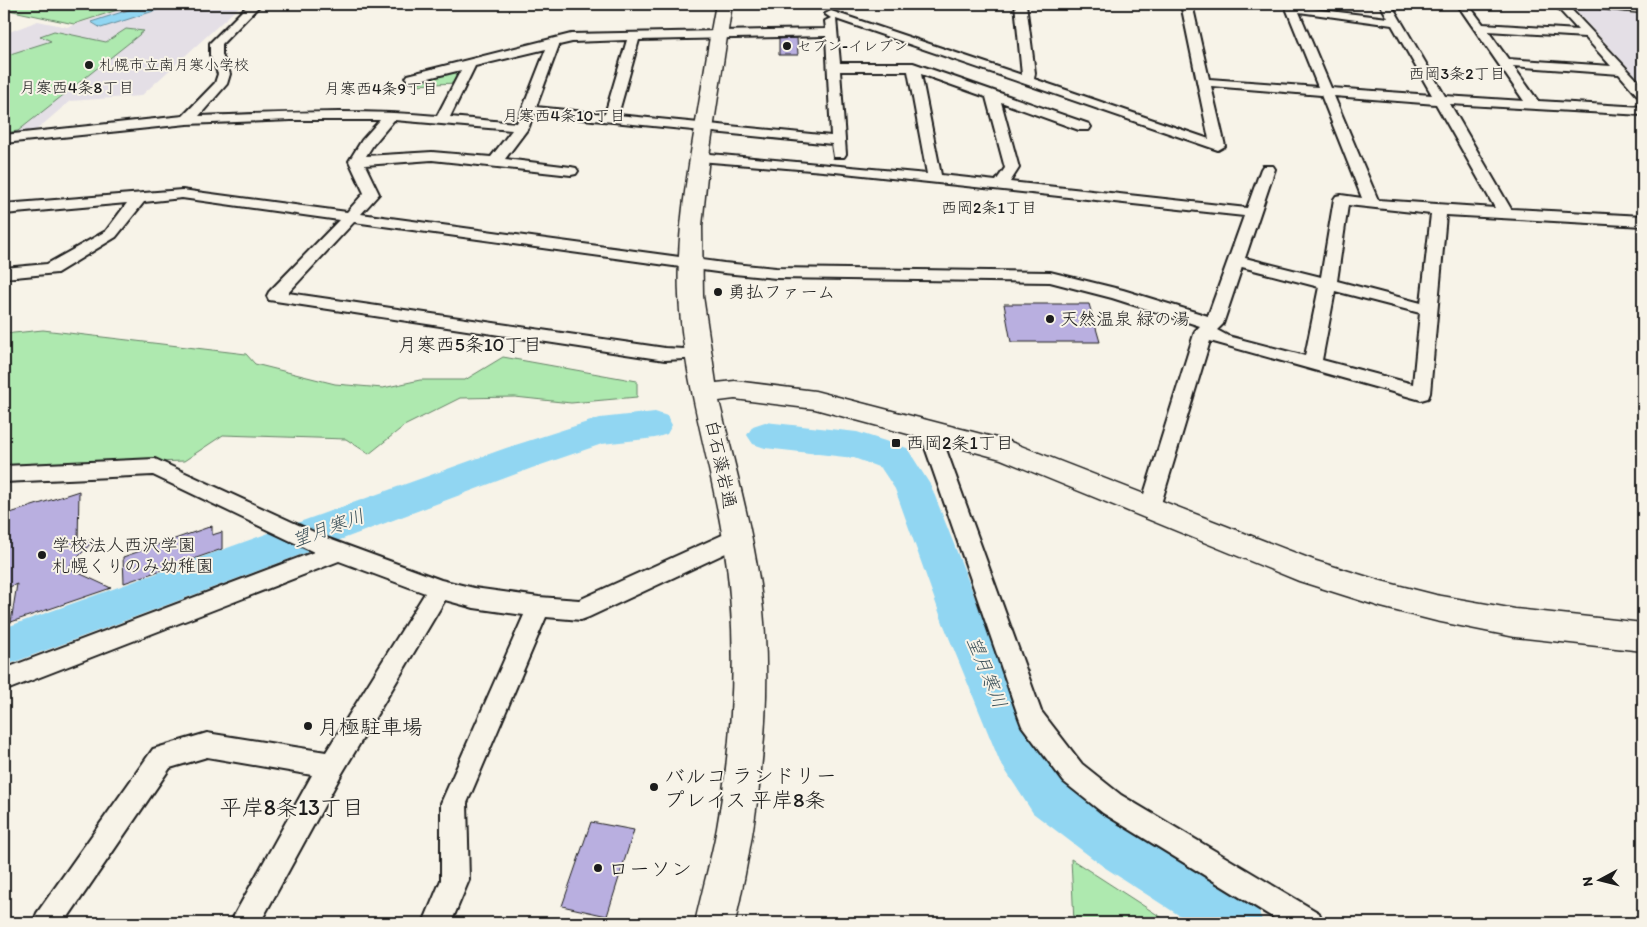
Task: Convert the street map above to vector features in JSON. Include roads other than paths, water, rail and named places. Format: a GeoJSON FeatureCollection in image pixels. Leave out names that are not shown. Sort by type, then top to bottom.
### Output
{"type":"FeatureCollection","features":[{"type":"Feature","properties":{"kind":"main road","name":"白石藻岩通"},"geometry":{"type":"LineString","coordinates":[[715,923],[728,873],[745,766],[751,667],[748,605],[737,538],[698,354],[691,296],[695,185],[724,4]]}},
{"type":"Feature","properties":{"kind":"main road"},"geometry":{"type":"LineString","coordinates":[[1602,4],[1643,8]]}},
{"type":"Feature","properties":{"kind":"main road"},"geometry":{"type":"LineString","coordinates":[[706,393],[735,390],[815,400],[1008,451],[1310,572],[1381,594],[1436,608],[1515,623],[1643,637]]}},
{"type":"Feature","properties":{"kind":"street"},"geometry":{"type":"LineString","coordinates":[[187,120],[221,84],[224,74],[216,55],[216,43],[255,4]]}},
{"type":"Feature","properties":{"kind":"street"},"geometry":{"type":"LineString","coordinates":[[1021,4],[1029,72],[1027,81]]}},
{"type":"Feature","properties":{"kind":"street"},"geometry":{"type":"LineString","coordinates":[[839,155],[831,32],[833,9],[1027,81],[1218,146],[1186,4]]}},
{"type":"Feature","properties":{"kind":"street"},"geometry":{"type":"LineString","coordinates":[[1386,4],[1506,214]]}},
{"type":"Feature","properties":{"kind":"street"},"geometry":{"type":"LineString","coordinates":[[1463,4],[1534,105]]}},
{"type":"Feature","properties":{"kind":"street"},"geometry":{"type":"LineString","coordinates":[[1560,4],[1643,93]]}},
{"type":"Feature","properties":{"kind":"street"},"geometry":{"type":"LineString","coordinates":[[1372,204],[1292,8],[1395,22]]}},
{"type":"Feature","properties":{"kind":"street"},"geometry":{"type":"LineString","coordinates":[[1480,27],[1589,34]]}},
{"type":"Feature","properties":{"kind":"street"},"geometry":{"type":"LineString","coordinates":[[412,78],[571,38],[831,32]]}},
{"type":"Feature","properties":{"kind":"street"},"geometry":{"type":"LineString","coordinates":[[611,117],[634,36]]}},
{"type":"Feature","properties":{"kind":"street"},"geometry":{"type":"LineString","coordinates":[[496,162],[522,127],[554,43]]}},
{"type":"Feature","properties":{"kind":"street"},"geometry":{"type":"LineString","coordinates":[[1503,62],[1623,71]]}},
{"type":"Feature","properties":{"kind":"street"},"geometry":{"type":"LineString","coordinates":[[442,120],[470,64]]}},
{"type":"Feature","properties":{"kind":"street"},"geometry":{"type":"LineString","coordinates":[[834,68],[912,66],[1084,128]]}},
{"type":"Feature","properties":{"kind":"street"},"geometry":{"type":"LineString","coordinates":[[912,66],[935,179]]}},
{"type":"Feature","properties":{"kind":"street"},"geometry":{"type":"LineString","coordinates":[[1203,82],[1441,100],[1643,111]]}},
{"type":"Feature","properties":{"kind":"street"},"geometry":{"type":"LineString","coordinates":[[992,94],[1012,168],[1000,186]]}},
{"type":"Feature","properties":{"kind":"street"},"geometry":{"type":"LineString","coordinates":[[528,110],[838,141]]}},
{"type":"Feature","properties":{"kind":"street"},"geometry":{"type":"LineString","coordinates":[[4,139],[187,120],[291,116],[391,116],[522,127]]}},
{"type":"Feature","properties":{"kind":"street"},"geometry":{"type":"LineString","coordinates":[[356,161],[367,143],[391,116]]}},
{"type":"Feature","properties":{"kind":"street"},"geometry":{"type":"LineString","coordinates":[[356,161],[432,156],[572,171]]}},
{"type":"Feature","properties":{"kind":"street"},"geometry":{"type":"LineString","coordinates":[[699,157],[935,179],[1254,213]]}},
{"type":"Feature","properties":{"kind":"street"},"geometry":{"type":"LineString","coordinates":[[356,161],[372,194],[275,296],[665,354],[698,354]]}},
{"type":"Feature","properties":{"kind":"street"},"geometry":{"type":"LineString","coordinates":[[1150,507],[1209,328],[1254,213],[1268,169]]}},
{"type":"Feature","properties":{"kind":"street"},"geometry":{"type":"LineString","coordinates":[[4,209],[182,194],[724,268],[776,273],[1050,277],[1117,294],[1209,328],[1222,340],[1421,393],[1439,210]]}},
{"type":"Feature","properties":{"kind":"street"},"geometry":{"type":"LineString","coordinates":[[1312,363],[1328,286],[1341,198],[1372,204],[1439,210],[1643,221]]}},
{"type":"Feature","properties":{"kind":"street"},"geometry":{"type":"LineString","coordinates":[[4,273],[50,269],[111,234],[138,199]]}},
{"type":"Feature","properties":{"kind":"street"},"geometry":{"type":"LineString","coordinates":[[1236,261],[1428,310]]}},
{"type":"Feature","properties":{"kind":"street"},"geometry":{"type":"LineString","coordinates":[[929,430],[1031,718],[1072,773],[1112,804],[1309,923]]}},
{"type":"Feature","properties":{"kind":"street"},"geometry":{"type":"LineString","coordinates":[[4,474],[155,467],[280,527],[330,548],[440,589],[474,598],[538,607],[581,610],[737,538]]}},
{"type":"Feature","properties":{"kind":"street"},"geometry":{"type":"LineString","coordinates":[[4,680],[330,548]]}},
{"type":"Feature","properties":{"kind":"street"},"geometry":{"type":"LineString","coordinates":[[244,923],[332,766],[440,589]]}},
{"type":"Feature","properties":{"kind":"street"},"geometry":{"type":"LineString","coordinates":[[437,923],[456,880],[454,803],[538,607]]}},
{"type":"Feature","properties":{"kind":"street"},"geometry":{"type":"LineString","coordinates":[[47,923],[162,758],[207,744],[332,766]]}},
{"type":"Feature","properties":{"kind":"water"},"geometry":{"type":"Polygon","coordinates":[[[147,4],[160,9],[101,28],[91,22],[147,4]]]}},
{"type":"Feature","properties":{"kind":"waterway","name":"望月寒川"},"geometry":{"type":"LineString","coordinates":[[4,647],[519,458],[600,431],[655,425]]}},
{"type":"Feature","properties":{"kind":"waterway","name":"望月寒川"},"geometry":{"type":"LineString","coordinates":[[765,435],[857,445],[894,458],[912,486],[964,623],[1016,746],[1050,796],[1122,849],[1237,923]]}},
{"type":"Feature","properties":{"kind":"place","name":"セブン-イレブン"},"geometry":{"type":"Point","coordinates":[787,46]}},
{"type":"Feature","properties":{"kind":"place","name":"札幌市立南月寒小学校"},"geometry":{"type":"Point","coordinates":[89,65]}},
{"type":"Feature","properties":{"kind":"place","name":"勇払ファーム"},"geometry":{"type":"Point","coordinates":[718,292]}},
{"type":"Feature","properties":{"kind":"place","name":"天然温泉 緑の湯"},"geometry":{"type":"Point","coordinates":[1050,319]}},
{"type":"Feature","properties":{"kind":"place","name":"西岡2条1丁目"},"geometry":{"type":"Point","coordinates":[896,443]}},
{"type":"Feature","properties":{"kind":"place","name":"学校法人西沢学園 札幌くりのみ幼稚園"},"geometry":{"type":"Point","coordinates":[42,555]}},
{"type":"Feature","properties":{"kind":"place","name":"月極駐車場"},"geometry":{"type":"Point","coordinates":[308,726]}},
{"type":"Feature","properties":{"kind":"place","name":"バルコ ランドリー プレイス 平岸8条"},"geometry":{"type":"Point","coordinates":[654,787]}},
{"type":"Feature","properties":{"kind":"place","name":"ローソン"},"geometry":{"type":"Point","coordinates":[598,868]}},
{"type":"Feature","properties":{"kind":"district","name":"西岡3条2丁目"},"geometry":{"type":"Point","coordinates":[1457,73]}},
{"type":"Feature","properties":{"kind":"district","name":"月寒西4条8丁目"},"geometry":{"type":"Point","coordinates":[77,87]}},
{"type":"Feature","properties":{"kind":"district","name":"月寒西4条9丁目"},"geometry":{"type":"Point","coordinates":[381,88]}},
{"type":"Feature","properties":{"kind":"district","name":"月寒西4条10丁目"},"geometry":{"type":"Point","coordinates":[564,115]}},
{"type":"Feature","properties":{"kind":"district","name":"西岡2条1丁目"},"geometry":{"type":"Point","coordinates":[989,207]}},
{"type":"Feature","properties":{"kind":"district","name":"月寒西5条10丁目"},"geometry":{"type":"Point","coordinates":[470,344]}},
{"type":"Feature","properties":{"kind":"district","name":"平岸8条13丁目"},"geometry":{"type":"Point","coordinates":[292,807]}}]}
